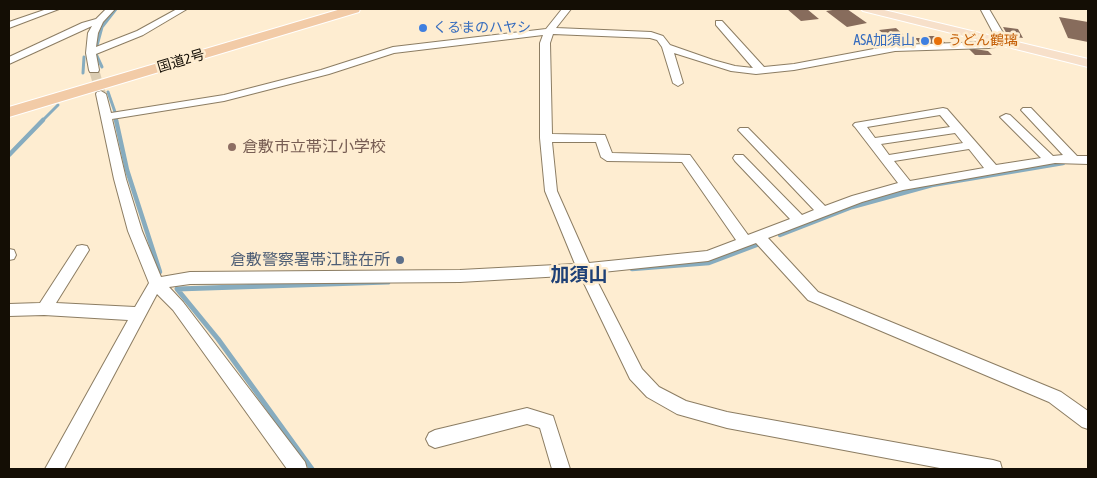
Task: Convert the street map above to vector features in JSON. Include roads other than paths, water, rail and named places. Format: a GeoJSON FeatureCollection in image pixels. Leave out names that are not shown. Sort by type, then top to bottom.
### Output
{"type":"FeatureCollection","features":[{"type":"Feature","properties":{"kind":"highway","name":"国道2号"},"geometry":{"type":"LineString","coordinates":[[9,102],[326,9]]}},
{"type":"Feature","properties":{"kind":"highway","name":"国道2号"},"geometry":{"type":"LineString","coordinates":[[9,112],[354,9]]}},
{"type":"Feature","properties":{"kind":"main road"},"geometry":{"type":"LineString","coordinates":[[867,9],[1088,63]]}},
{"type":"Feature","properties":{"kind":"street"},"geometry":{"type":"LineString","coordinates":[[9,24],[55,9]]}},
{"type":"Feature","properties":{"kind":"street"},"geometry":{"type":"LineString","coordinates":[[94,70],[91,53],[93,33],[99,21],[111,9]]}},
{"type":"Feature","properties":{"kind":"street"},"geometry":{"type":"LineString","coordinates":[[91,53],[140,33],[183,9]]}},
{"type":"Feature","properties":{"kind":"street"},"geometry":{"type":"LineString","coordinates":[[567,9],[549,31],[545,43],[546,138],[551,191],[584,269],[636,374],[653,392],[683,408],[727,420],[993,469]]}},
{"type":"Feature","properties":{"kind":"street"},"geometry":{"type":"LineString","coordinates":[[667,46],[709,62],[735,69],[761,70],[794,67],[895,48],[989,45],[1002,42],[985,10]]}},
{"type":"Feature","properties":{"kind":"street"},"geometry":{"type":"LineString","coordinates":[[9,60],[85,25],[99,21]]}},
{"type":"Feature","properties":{"kind":"street"},"geometry":{"type":"LineString","coordinates":[[719,24],[761,70]]}},
{"type":"Feature","properties":{"kind":"street"},"geometry":{"type":"LineString","coordinates":[[106,117],[247,92],[325,72],[393,50],[549,31],[651,35],[660,38],[667,46],[678,83]]}},
{"type":"Feature","properties":{"kind":"street"},"geometry":{"type":"LineString","coordinates":[[101,94],[120,179],[135,231],[156,283],[178,306],[298,469]]}},
{"type":"Feature","properties":{"kind":"street"},"geometry":{"type":"LineString","coordinates":[[1027,110],[1073,159]]}},
{"type":"Feature","properties":{"kind":"street"},"geometry":{"type":"LineString","coordinates":[[907,186],[859,125],[943,111],[993,170]]}},
{"type":"Feature","properties":{"kind":"street"},"geometry":{"type":"LineString","coordinates":[[1006,117],[1050,160]]}},
{"type":"Feature","properties":{"kind":"street"},"geometry":{"type":"LineString","coordinates":[[873,142],[957,128]]}},
{"type":"Feature","properties":{"kind":"street"},"geometry":{"type":"LineString","coordinates":[[744,130],[823,212]]}},
{"type":"Feature","properties":{"kind":"street"},"geometry":{"type":"LineString","coordinates":[[546,138],[601,138],[607,157],[686,158],[752,240],[813,296],[1055,397],[1088,421]]}},
{"type":"Feature","properties":{"kind":"street"},"geometry":{"type":"LineString","coordinates":[[886,159],[971,144]]}},
{"type":"Feature","properties":{"kind":"street"},"geometry":{"type":"LineString","coordinates":[[739,158],[800,221]]}},
{"type":"Feature","properties":{"kind":"street"},"geometry":{"type":"LineString","coordinates":[[156,283],[190,278],[460,276],[584,269],[708,256],[857,199],[907,186],[1050,160],[1088,160]]}},
{"type":"Feature","properties":{"kind":"street"},"geometry":{"type":"LineString","coordinates":[[44,309],[82,250]]}},
{"type":"Feature","properties":{"kind":"street"},"geometry":{"type":"LineString","coordinates":[[54,469],[156,283]]}},
{"type":"Feature","properties":{"kind":"street"},"geometry":{"type":"LineString","coordinates":[[9,310],[44,309],[140,314]]}},
{"type":"Feature","properties":{"kind":"street"},"geometry":{"type":"LineString","coordinates":[[435,439],[527,416],[547,422],[561,469]]}},
{"type":"Feature","properties":{"kind":"waterway"},"geometry":{"type":"LineString","coordinates":[[96,49],[102,27],[116,9]]}},
{"type":"Feature","properties":{"kind":"waterway"},"geometry":{"type":"LineString","coordinates":[[96,54],[102,67]]}},
{"type":"Feature","properties":{"kind":"waterway"},"geometry":{"type":"LineString","coordinates":[[83,73],[84,57]]}},
{"type":"Feature","properties":{"kind":"waterway"},"geometry":{"type":"LineString","coordinates":[[108,92],[115,112]]}},
{"type":"Feature","properties":{"kind":"waterway"},"geometry":{"type":"LineString","coordinates":[[43,120],[58,105]]}},
{"type":"Feature","properties":{"kind":"waterway"},"geometry":{"type":"LineString","coordinates":[[9,155],[43,120]]}},
{"type":"Feature","properties":{"kind":"waterway"},"geometry":{"type":"LineString","coordinates":[[116,120],[127,170],[160,272]]}},
{"type":"Feature","properties":{"kind":"waterway"},"geometry":{"type":"LineString","coordinates":[[780,235],[852,207],[932,185],[1063,163]]}},
{"type":"Feature","properties":{"kind":"waterway"},"geometry":{"type":"LineString","coordinates":[[632,269],[709,263],[762,243]]}},
{"type":"Feature","properties":{"kind":"waterway"},"geometry":{"type":"LineString","coordinates":[[312,469],[218,339],[177,289],[388,282]]}},
{"type":"Feature","properties":{"kind":"tunnel"},"geometry":{"type":"LineString","coordinates":[[94,70],[101,94]]}},
{"type":"Feature","properties":{"kind":"place","name":"くるまのハヤシ"},"geometry":{"type":"Point","coordinates":[423,28]}},
{"type":"Feature","properties":{"kind":"place","name":"ASA加須山"},"geometry":{"type":"Point","coordinates":[925,41]}},
{"type":"Feature","properties":{"kind":"place","name":"うどん鶴璃"},"geometry":{"type":"Point","coordinates":[938,41]}},
{"type":"Feature","properties":{"kind":"place","name":"倉敷市立帯江小学校"},"geometry":{"type":"Point","coordinates":[232,147]}},
{"type":"Feature","properties":{"kind":"place","name":"倉敷警察署帯江駐在所"},"geometry":{"type":"Point","coordinates":[400,260]}},
{"type":"Feature","properties":{"kind":"district","name":"加須山"},"geometry":{"type":"Point","coordinates":[579,275]}}]}
